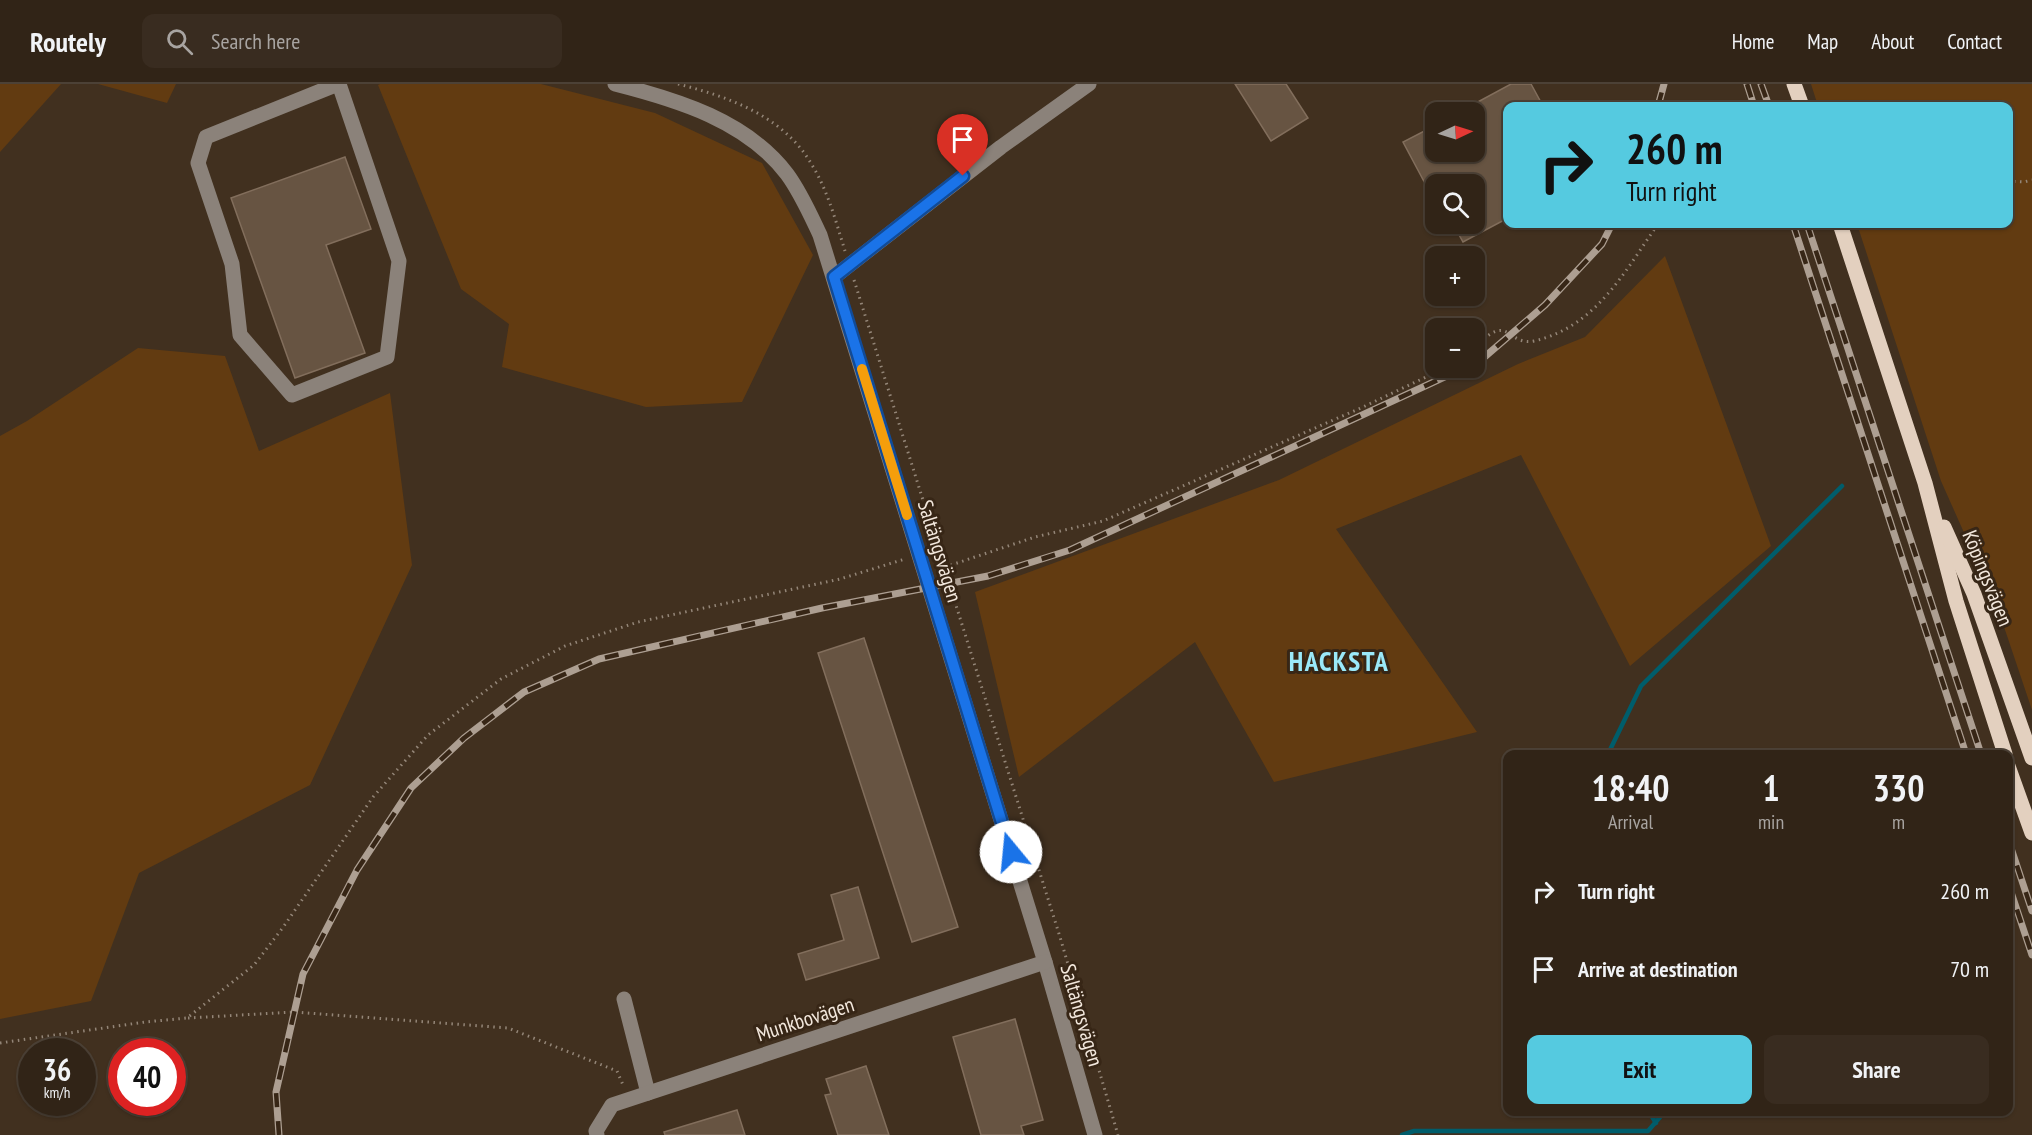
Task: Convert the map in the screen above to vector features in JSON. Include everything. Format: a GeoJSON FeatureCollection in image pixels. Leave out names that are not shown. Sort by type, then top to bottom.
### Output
{"type":"FeatureCollection","features":[{"type":"Feature","properties":{"kind":"main road"},"geometry":{"type":"LineString","coordinates":[[1794,84],[1801,102]]}},
{"type":"Feature","properties":{"kind":"main road","name":"Köpingsvägen"},"geometry":{"type":"LineString","coordinates":[[1841,228],[1925,483],[1956,601],[2004,750]]}},
{"type":"Feature","properties":{"kind":"main road","name":"Köpingsvägen"},"geometry":{"type":"LineString","coordinates":[[1925,483],[1974,594],[2028,738],[2032,758]]}},
{"type":"Feature","properties":{"kind":"main road"},"geometry":{"type":"LineString","coordinates":[[2013,777],[2029,813],[2032,833]]}},
{"type":"Feature","properties":{"kind":"street"},"geometry":{"type":"LineString","coordinates":[[338,84],[399,261],[387,357],[292,395],[240,335],[232,264],[198,163],[206,137],[338,84]]}},
{"type":"Feature","properties":{"kind":"street","name":"Saltängsvägen"},"geometry":{"type":"LineString","coordinates":[[615,84],[668,97],[716,118],[763,148],[800,192],[820,235],[1045,962],[1095,1135]]}},
{"type":"Feature","properties":{"kind":"street"},"geometry":{"type":"LineString","coordinates":[[834,277],[1001,147],[1089,84]]}},
{"type":"Feature","properties":{"kind":"street","name":"Munkbovägen"},"geometry":{"type":"LineString","coordinates":[[597,1135],[596,1131],[612,1105],[1045,962]]}},
{"type":"Feature","properties":{"kind":"street"},"geometry":{"type":"LineString","coordinates":[[624,999],[648,1093]]}},
{"type":"Feature","properties":{"kind":"path"},"geometry":{"type":"LineString","coordinates":[[2013,182],[2032,180]]}},
{"type":"Feature","properties":{"kind":"path"},"geometry":{"type":"LineString","coordinates":[[1485,339],[1499,330],[1506,330],[1520,341],[1534,341],[1556,333],[1584,318],[1614,288],[1655,228]]}},
{"type":"Feature","properties":{"kind":"path"},"geometry":{"type":"LineString","coordinates":[[945,567],[1035,537],[1103,521],[1364,407],[1425,378]]}},
{"type":"Feature","properties":{"kind":"path"},"geometry":{"type":"LineString","coordinates":[[187,1018],[254,964],[284,926],[373,797],[428,735],[501,679],[566,646],[638,622],[840,579],[938,547]]}},
{"type":"Feature","properties":{"kind":"path"},"geometry":{"type":"LineString","coordinates":[[0,1043],[145,1022],[294,1012],[508,1028],[617,1071],[629,1099]]}},
{"type":"Feature","properties":{"kind":"shaded area"},"geometry":{"type":"Polygon","coordinates":[[[0,84],[61,84],[0,152],[0,84]]]}},
{"type":"Feature","properties":{"kind":"shaded area"},"geometry":{"type":"Polygon","coordinates":[[[98,84],[176,84],[167,103],[98,84]]]}},
{"type":"Feature","properties":{"kind":"shaded area"},"geometry":{"type":"Polygon","coordinates":[[[541,84],[655,113],[762,163],[813,255],[742,402],[646,407],[502,367],[509,324],[461,289],[378,85],[541,84]]]}},
{"type":"Feature","properties":{"kind":"shaded area"},"geometry":{"type":"Polygon","coordinates":[[[1811,84],[2032,84],[2032,710],[1998,609],[1941,481],[1858,228],[2013,228],[2013,102],[1817,102],[1811,84]]]}},
{"type":"Feature","properties":{"kind":"shaded area"},"geometry":{"type":"Polygon","coordinates":[[[1665,256],[1771,546],[1630,666],[1521,455],[1336,529],[1477,732],[1274,782],[1195,642],[1019,777],[975,592],[1279,480],[1518,364],[1585,337],[1665,256]]]}},
{"type":"Feature","properties":{"kind":"shaded area"},"geometry":{"type":"Polygon","coordinates":[[[138,348],[225,356],[259,451],[390,393],[412,565],[310,785],[139,873],[91,1001],[0,1019],[0,436],[27,421],[138,348]]]}},
{"type":"Feature","properties":{"kind":"building"},"geometry":{"type":"Polygon","coordinates":[[[1235,84],[1286,84],[1308,118],[1271,141],[1235,84]]]}},
{"type":"Feature","properties":{"kind":"building"},"geometry":{"type":"Polygon","coordinates":[[[1511,84],[1531,84],[1541,102],[1503,102],[1503,221],[1485,230],[1485,174],[1425,174],[1425,183],[1403,142],[1425,131],[1425,162],[1485,162],[1485,102],[1478,102],[1511,84]]]}},
{"type":"Feature","properties":{"kind":"building"},"geometry":{"type":"Polygon","coordinates":[[[345,157],[371,229],[326,245],[365,353],[295,378],[231,198],[345,157]]]}},
{"type":"Feature","properties":{"kind":"building"},"geometry":{"type":"Polygon","coordinates":[[[1459,234],[1478,234],[1463,242],[1459,234]]]}},
{"type":"Feature","properties":{"kind":"building"},"geometry":{"type":"Polygon","coordinates":[[[864,638],[958,927],[912,942],[818,653],[864,638]]]}},
{"type":"Feature","properties":{"kind":"building"},"geometry":{"type":"Polygon","coordinates":[[[858,887],[879,958],[806,980],[798,954],[844,940],[831,895],[858,887]]]}},
{"type":"Feature","properties":{"kind":"building"},"geometry":{"type":"Polygon","coordinates":[[[1015,1019],[1043,1120],[1021,1126],[1024,1135],[981,1135],[953,1037],[1015,1019]]]}},
{"type":"Feature","properties":{"kind":"building"},"geometry":{"type":"Polygon","coordinates":[[[866,1066],[889,1135],[838,1135],[825,1095],[831,1094],[826,1079],[866,1066]]]}},
{"type":"Feature","properties":{"kind":"building"},"geometry":{"type":"Polygon","coordinates":[[[737,1110],[745,1135],[665,1135],[664,1132],[737,1110]]]}},
{"type":"Feature","properties":{"kind":"waterway"},"geometry":{"type":"LineString","coordinates":[[1610,750],[1641,686],[1842,486]]}},
{"type":"Feature","properties":{"kind":"waterway"},"geometry":{"type":"LineString","coordinates":[[1652,1116],[1656,1123]]}},
{"type":"Feature","properties":{"kind":"waterway"},"geometry":{"type":"LineString","coordinates":[[1402,1135],[1414,1131],[1648,1131],[1661,1116]]}},
{"type":"Feature","properties":{"kind":"railway"},"geometry":{"type":"LineString","coordinates":[[1659,102],[1664,84]]}},
{"type":"Feature","properties":{"kind":"railway"},"geometry":{"type":"LineString","coordinates":[[1747,84],[1753,102]]}},
{"type":"Feature","properties":{"kind":"railway"},"geometry":{"type":"LineString","coordinates":[[1761,84],[1768,102]]}},
{"type":"Feature","properties":{"kind":"railway"},"geometry":{"type":"LineString","coordinates":[[1485,357],[1545,305],[1602,244],[1610,228]]}},
{"type":"Feature","properties":{"kind":"railway"},"geometry":{"type":"LineString","coordinates":[[1794,228],[1965,750]]}},
{"type":"Feature","properties":{"kind":"railway"},"geometry":{"type":"LineString","coordinates":[[1808,228],[1980,750]]}},
{"type":"Feature","properties":{"kind":"railway"},"geometry":{"type":"LineString","coordinates":[[279,1135],[276,1092],[303,974],[357,870],[411,788],[464,738],[524,692],[599,659],[822,608],[988,576],[1070,550],[1442,378]]}},
{"type":"Feature","properties":{"kind":"railway"},"geometry":{"type":"LineString","coordinates":[[2013,854],[2032,911]]}},
{"type":"Feature","properties":{"kind":"railway"},"geometry":{"type":"LineString","coordinates":[[2013,898],[2032,955]]}},
{"type":"Feature","properties":{"kind":"slow traffic"},"geometry":{"type":"LineString","coordinates":[[862,369],[907,515]]}},
{"type":"Feature","properties":{"kind":"district","name":"HACKSTA"},"geometry":{"type":"Point","coordinates":[1339,661]}},
{"type":"Feature","properties":{"kind":"route"},"geometry":{"type":"LineString","coordinates":[[963,176],[834,277],[1011,852]]}}]}
